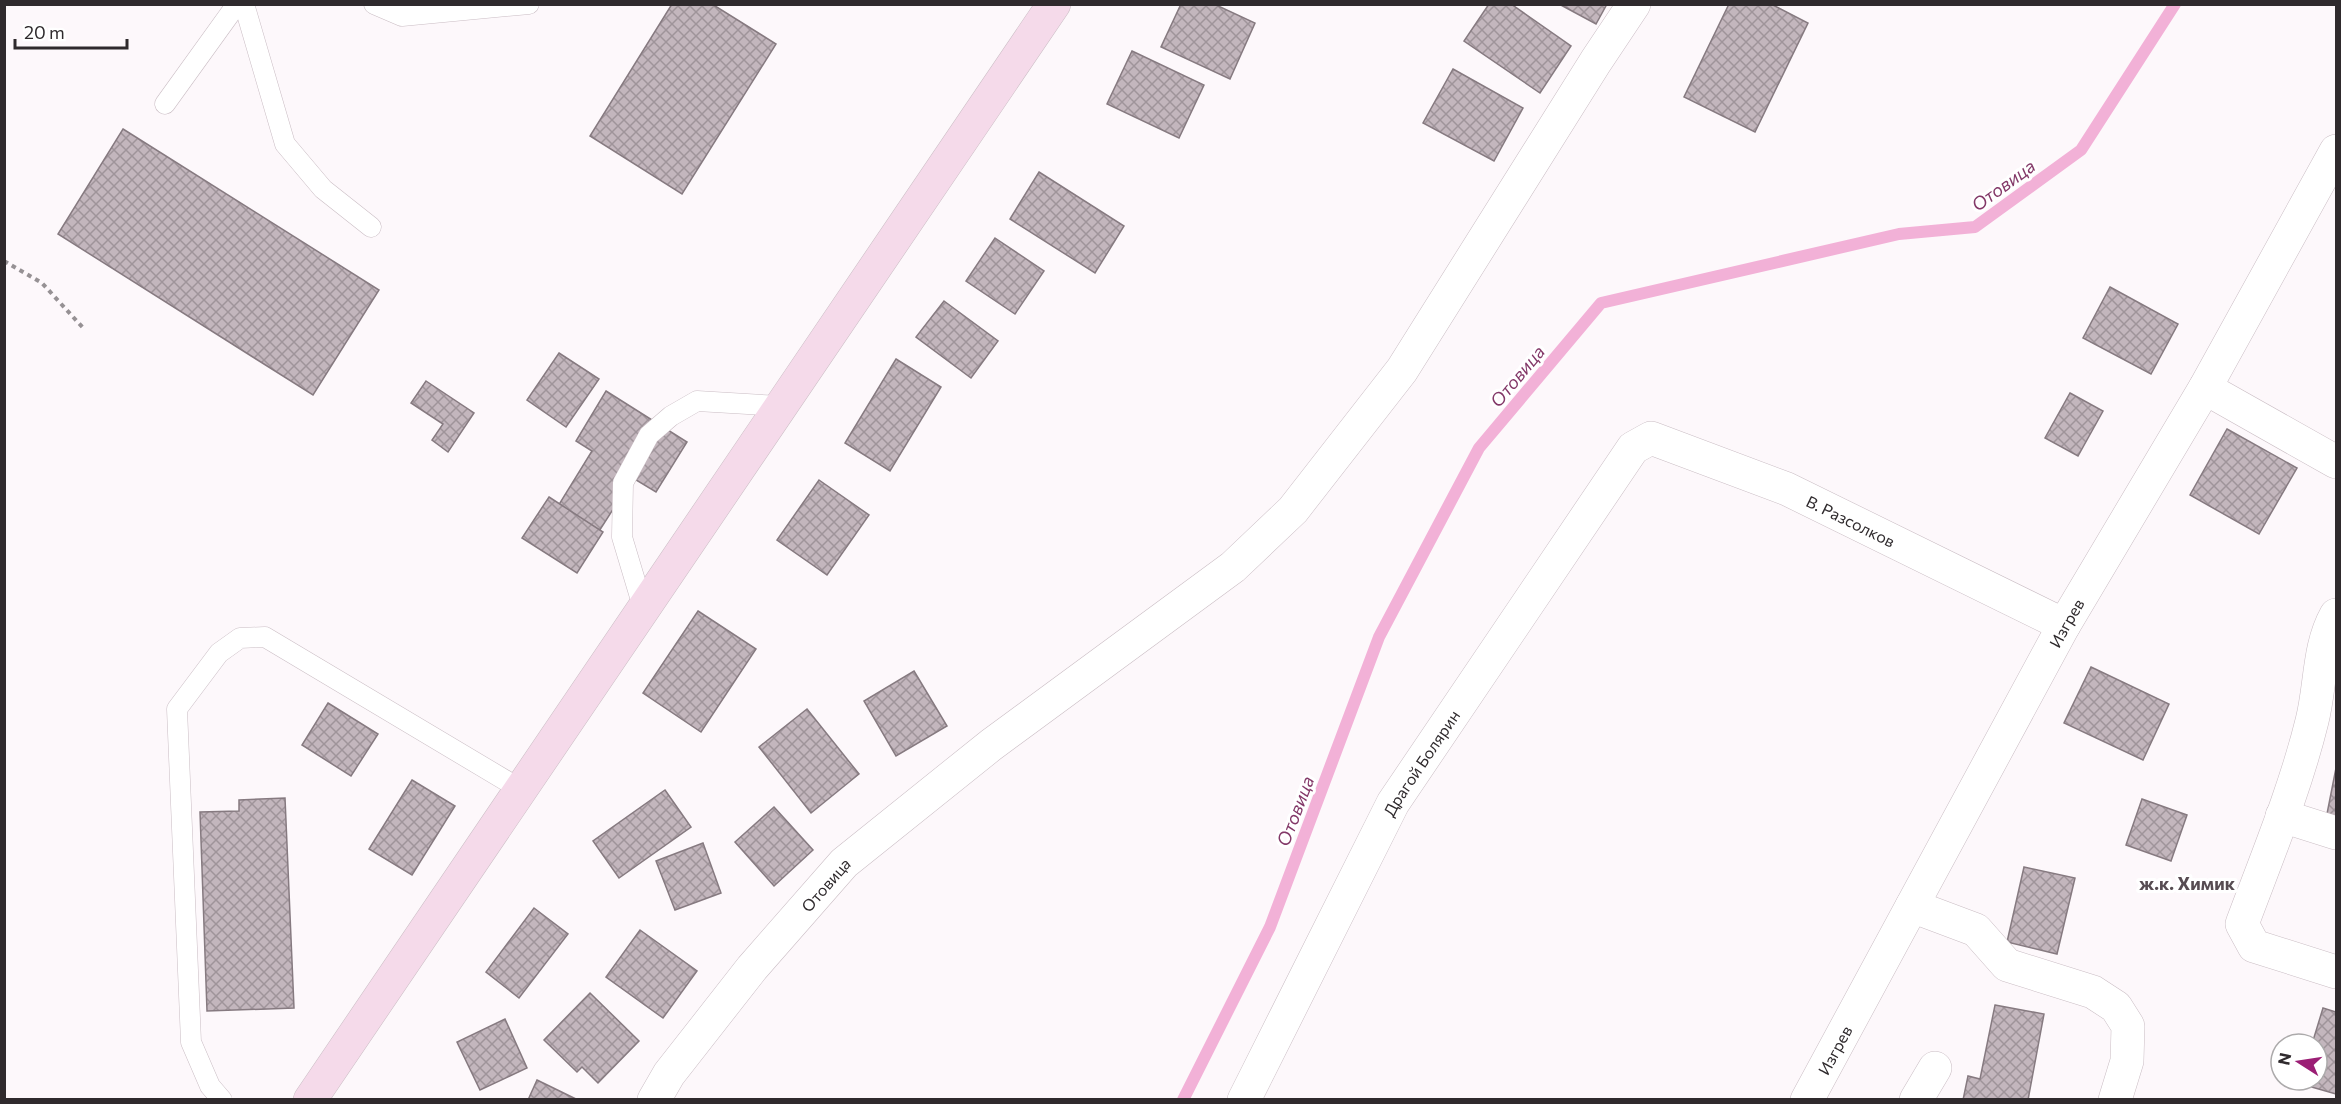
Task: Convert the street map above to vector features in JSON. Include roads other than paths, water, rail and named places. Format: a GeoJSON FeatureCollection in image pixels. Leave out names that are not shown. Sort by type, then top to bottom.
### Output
{"type":"FeatureCollection","features":[{"type":"Feature","properties":{"kind":"street"},"geometry":{"type":"LineString","coordinates":[[310,1100],[1054,4]]}},
{"type":"Feature","properties":{"kind":"street","name":"Отовица"},"geometry":{"type":"LineString","coordinates":[[654,1100],[669,1074],[745,977],[844,863],[991,745],[1233,567],[1293,510],[1402,370],[1590,70],[1634,4]]}},
{"type":"Feature","properties":{"kind":"street","name":"Изгрев"},"geometry":{"type":"LineString","coordinates":[[1807,1100],[2064,625],[2205,388],[2337,151]]}},
{"type":"Feature","properties":{"kind":"street"},"geometry":{"type":"LineString","coordinates":[[2205,388],[2337,462]]}},
{"type":"Feature","properties":{"kind":"street","name":"В. Разсолков"},"geometry":{"type":"LineString","coordinates":[[1633,448],[1651,438],[1787,489],[2064,625]]}},
{"type":"Feature","properties":{"kind":"street","name":"Драгой Болярин"},"geometry":{"type":"LineString","coordinates":[[1244,1100],[1393,803],[1633,448]]}},
{"type":"Feature","properties":{"kind":"street"},"geometry":{"type":"LineString","coordinates":[[2337,615],[2327,631],[2312,721],[2282,816],[2242,924],[2254,946],[2337,972]]}},
{"type":"Feature","properties":{"kind":"street"},"geometry":{"type":"LineString","coordinates":[[2282,816],[2337,832]]}},
{"type":"Feature","properties":{"kind":"street"},"geometry":{"type":"LineString","coordinates":[[1912,906],[1976,930],[2007,965],[2093,992],[2116,1007],[2128,1026],[2127,1061],[2115,1100]]}},
{"type":"Feature","properties":{"kind":"street"},"geometry":{"type":"LineString","coordinates":[[1916,1100],[1935,1068]]}},
{"type":"Feature","properties":{"kind":"lane"},"geometry":{"type":"LineString","coordinates":[[165,104],[237,4]]}},
{"type":"Feature","properties":{"kind":"lane"},"geometry":{"type":"LineString","coordinates":[[244,4],[285,144],[322,189],[372,227]]}},
{"type":"Feature","properties":{"kind":"lane"},"geometry":{"type":"LineString","coordinates":[[374,4],[402,16],[529,4]]}},
{"type":"Feature","properties":{"kind":"lane"},"geometry":{"type":"LineString","coordinates":[[643,608],[622,537],[623,483],[649,435],[671,416],[697,401],[780,406]]}},
{"type":"Feature","properties":{"kind":"lane"},"geometry":{"type":"LineString","coordinates":[[222,1100],[210,1086],[191,1042],[177,709],[219,653],[240,638],[265,637],[520,789]]}},
{"type":"Feature","properties":{"kind":"waterway","name":"Отовица"},"geometry":{"type":"LineString","coordinates":[[1183,1100],[1270,927],[1379,637],[1479,448],[1601,303],[1899,234],[1975,227],[2081,150],[2175,4]]}},
{"type":"Feature","properties":{"kind":"district","name":"ж.к. Химик"},"geometry":{"type":"Point","coordinates":[2187,883]}}]}
